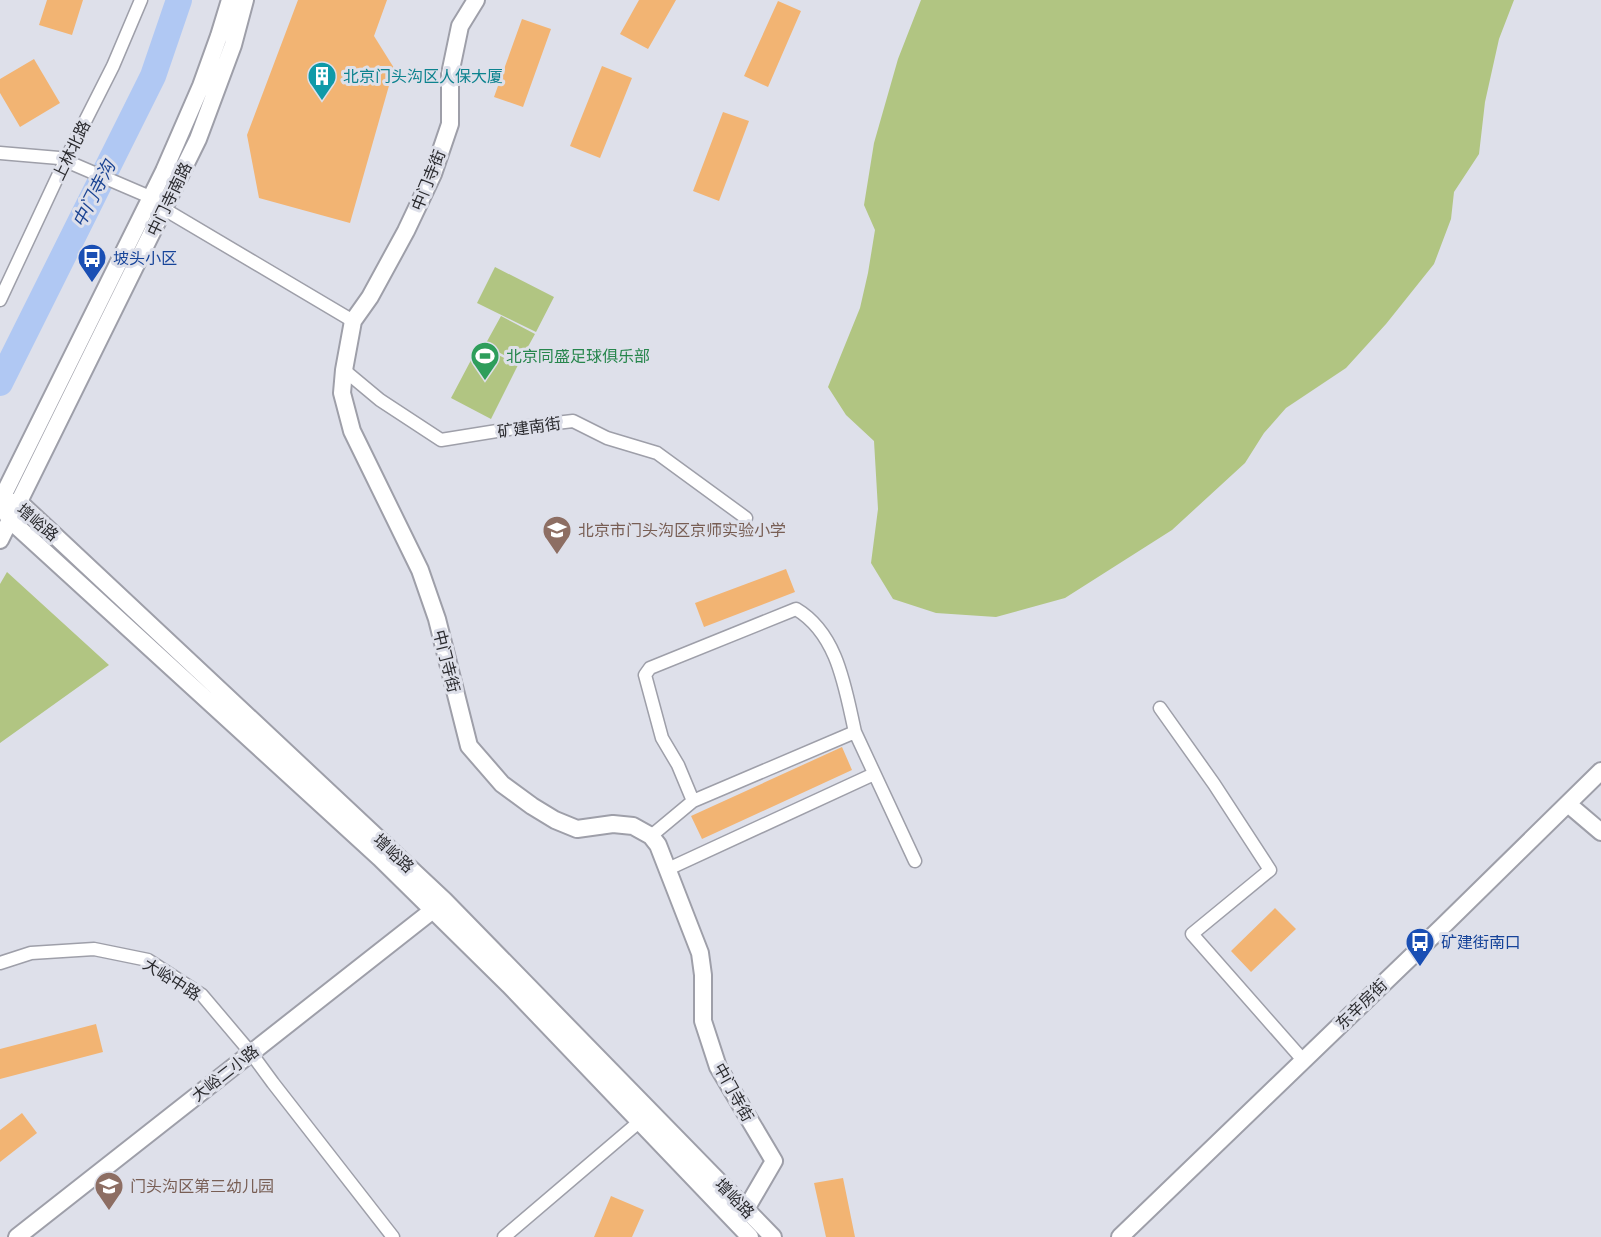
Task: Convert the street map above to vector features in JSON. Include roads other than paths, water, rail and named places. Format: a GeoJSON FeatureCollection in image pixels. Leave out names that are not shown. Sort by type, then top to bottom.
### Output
{"type":"FeatureCollection","features":[{"type":"Feature","properties":{"kind":"street","name":"上林北路"},"geometry":{"type":"LineString","coordinates":[[0,300],[113,66],[141,0]]}},
{"type":"Feature","properties":{"kind":"street","name":"中门寺南路"},"geometry":{"type":"LineString","coordinates":[[0,502],[164,171],[201,86],[230,0]]}},
{"type":"Feature","properties":{"kind":"street","name":"中门寺南路"},"geometry":{"type":"LineString","coordinates":[[0,540],[198,139],[232,45],[245,0]]}},
{"type":"Feature","properties":{"kind":"street","name":"中门寺街"},"geometry":{"type":"LineString","coordinates":[[476,0],[460,26],[450,74],[450,124],[433,174],[406,231],[370,297],[353,321],[342,393],[352,431],[420,570],[437,619],[469,746],[502,783],[555,820],[577,829],[613,824],[633,826],[651,836],[658,845],[700,953],[703,975],[703,1021],[718,1067],[774,1161],[746,1209]]}},
{"type":"Feature","properties":{"kind":"street"},"geometry":{"type":"LineString","coordinates":[[0,153],[59,158],[150,197],[164,210],[353,321]]}},
{"type":"Feature","properties":{"kind":"street","name":"矿建南街"},"geometry":{"type":"LineString","coordinates":[[344,370],[380,400],[441,440],[573,421],[607,438],[657,453],[746,518]]}},
{"type":"Feature","properties":{"kind":"street","name":"增峪路"},"geometry":{"type":"LineString","coordinates":[[750,1237],[509,985],[380,858],[10,520],[0,502],[19,502],[444,900],[773,1237]]}},
{"type":"Feature","properties":{"kind":"street"},"geometry":{"type":"LineString","coordinates":[[693,801],[678,765],[662,738],[645,675],[650,668],[796,609],[807,616],[829,644],[838,662],[855,732],[915,861]]}},
{"type":"Feature","properties":{"kind":"street"},"geometry":{"type":"LineString","coordinates":[[1160,708],[1214,784],[1270,870],[1192,934],[1303,1060]]}},
{"type":"Feature","properties":{"kind":"street"},"geometry":{"type":"LineString","coordinates":[[651,836],[693,801],[855,732]]}},
{"type":"Feature","properties":{"kind":"street","name":"东辛房街"},"geometry":{"type":"LineString","coordinates":[[1120,1237],[1601,771]]}},
{"type":"Feature","properties":{"kind":"street"},"geometry":{"type":"LineString","coordinates":[[668,869],[874,774]]}},
{"type":"Feature","properties":{"kind":"street"},"geometry":{"type":"LineString","coordinates":[[1568,804],[1601,832]]}},
{"type":"Feature","properties":{"kind":"street","name":"大峪二小路"},"geometry":{"type":"LineString","coordinates":[[17,1237],[433,910]]}},
{"type":"Feature","properties":{"kind":"street","name":"大峪中路"},"geometry":{"type":"LineString","coordinates":[[0,963],[31,953],[94,949],[148,960],[202,995],[251,1053],[393,1237]]}},
{"type":"Feature","properties":{"kind":"street"},"geometry":{"type":"LineString","coordinates":[[504,1237],[639,1122]]}},
{"type":"Feature","properties":{"kind":"waterway","name":"中门寺沟"},"geometry":{"type":"LineString","coordinates":[[0,383],[153,76],[179,0]]}},
{"type":"Feature","properties":{"kind":"place","name":"北京门头沟区人保大厦"},"geometry":{"type":"Point","coordinates":[322,102]}},
{"type":"Feature","properties":{"kind":"place","name":"坡头小区"},"geometry":{"type":"Point","coordinates":[92,284]}},
{"type":"Feature","properties":{"kind":"place","name":"北京同盛足球俱乐部"},"geometry":{"type":"Point","coordinates":[485,382]}},
{"type":"Feature","properties":{"kind":"place","name":"北京市门头沟区京师实验小学"},"geometry":{"type":"Point","coordinates":[557,556]}},
{"type":"Feature","properties":{"kind":"place","name":"矿建街南口"},"geometry":{"type":"Point","coordinates":[1420,968]}},
{"type":"Feature","properties":{"kind":"place","name":"门头沟区第三幼儿园"},"geometry":{"type":"Point","coordinates":[109,1212]}}]}
